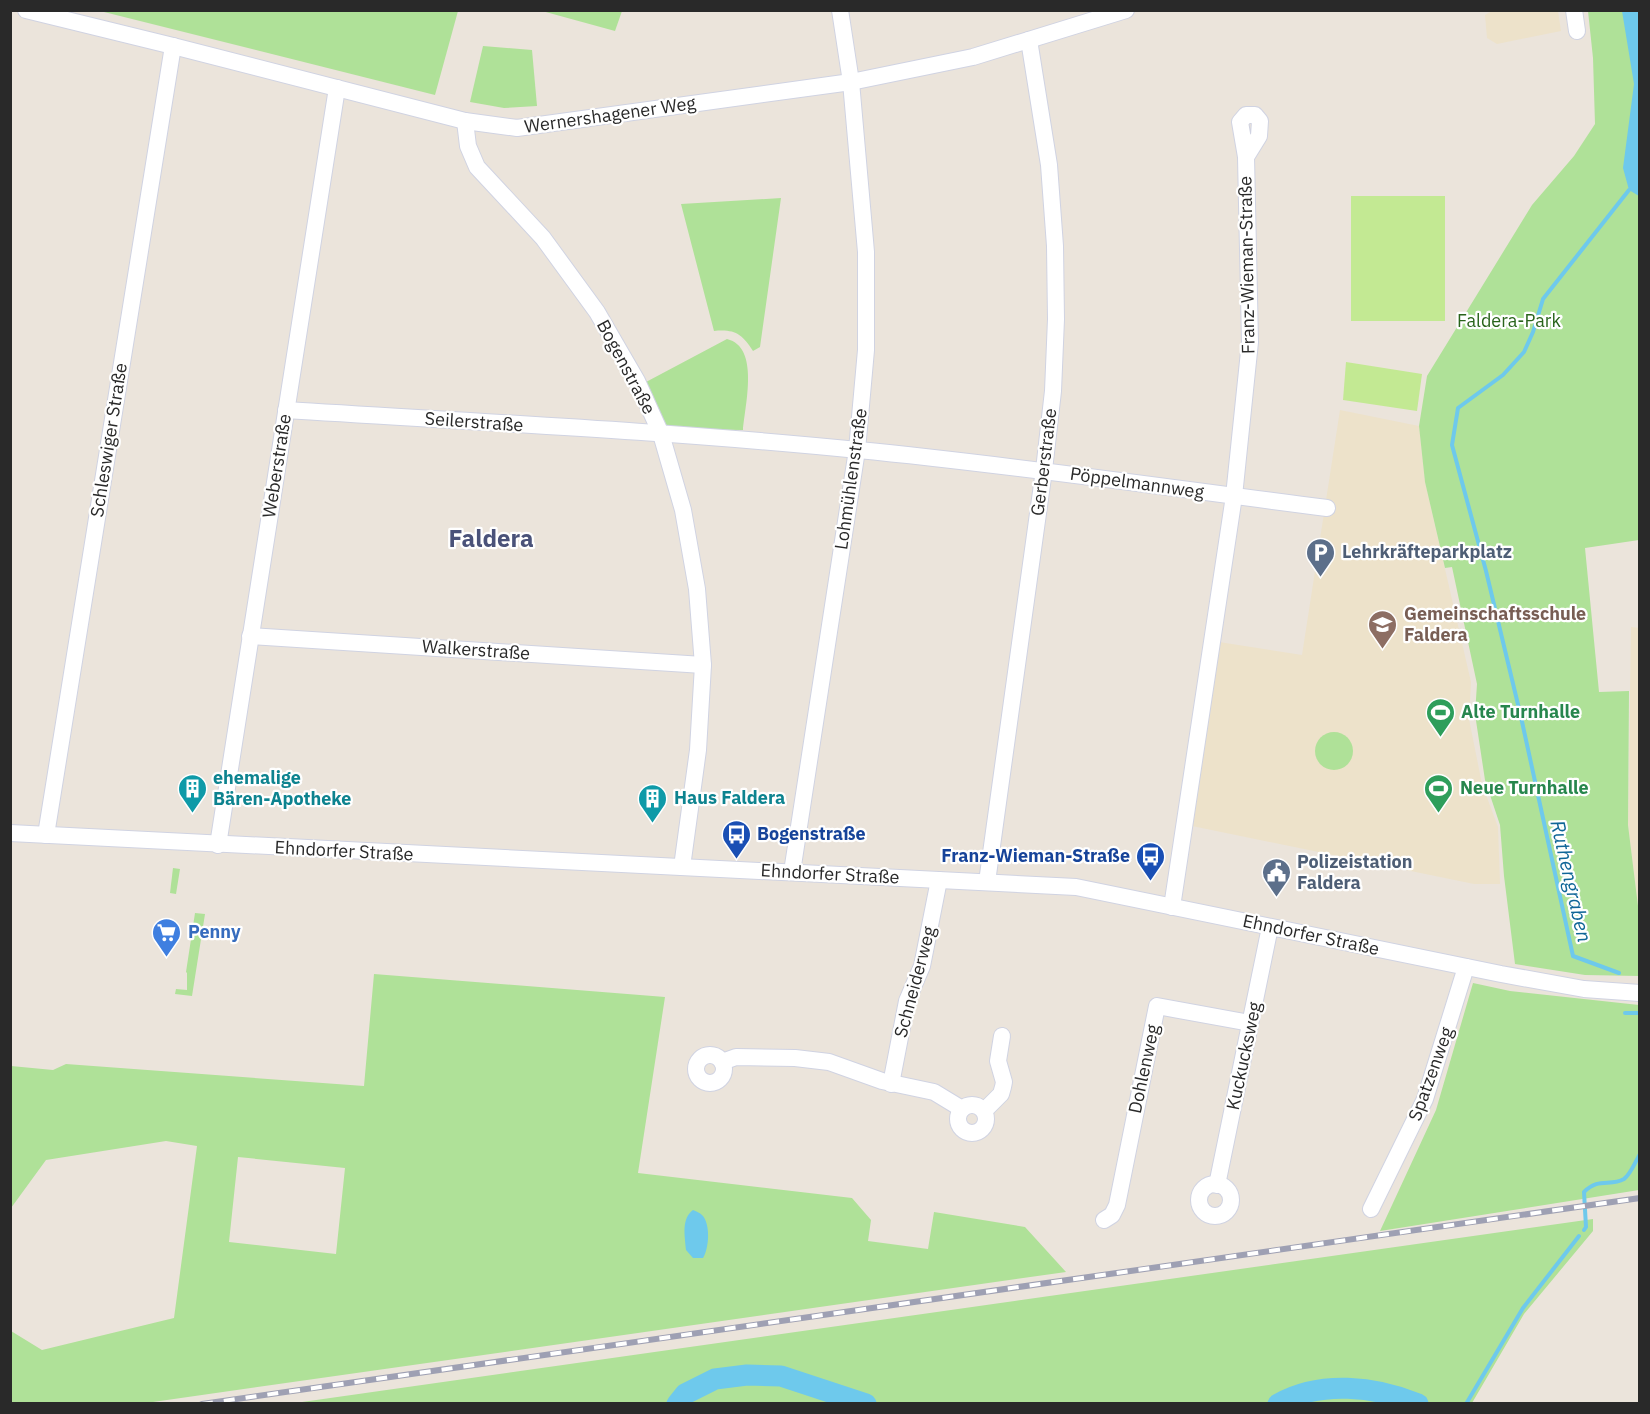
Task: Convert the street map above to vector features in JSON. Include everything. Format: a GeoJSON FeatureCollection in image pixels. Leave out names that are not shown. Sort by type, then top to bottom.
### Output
{"type":"FeatureCollection","features":[{"type":"Feature","properties":{"kind":"street","name":"Wernershagener Weg"},"geometry":{"type":"LineString","coordinates":[[26,10],[465,121],[517,128],[851,82],[973,57],[1126,10]]}},
{"type":"Feature","properties":{"kind":"street","name":"Lohmühlenstraße"},"geometry":{"type":"LineString","coordinates":[[792,872],[856,450],[867,350],[866,252],[851,82],[840,10]]}},
{"type":"Feature","properties":{"kind":"street"},"geometry":{"type":"LineString","coordinates":[[1575,10],[1577,31]]}},
{"type":"Feature","properties":{"kind":"street","name":"Gerberstraße"},"geometry":{"type":"LineString","coordinates":[[987,882],[1053,391],[1056,319],[1055,246],[1049,165],[1029,40]]}},
{"type":"Feature","properties":{"kind":"street","name":"Schleswiger Straße"},"geometry":{"type":"LineString","coordinates":[[46,835],[173,46]]}},
{"type":"Feature","properties":{"kind":"street","name":"Weberstraße"},"geometry":{"type":"LineString","coordinates":[[218,844],[337,88]]}},
{"type":"Feature","properties":{"kind":"street","name":"Bogenstraße"},"geometry":{"type":"LineString","coordinates":[[465,121],[468,146],[477,167],[543,238],[597,312],[637,381],[661,434],[683,510],[697,589],[703,665],[698,750],[682,867]]}},
{"type":"Feature","properties":{"kind":"street","name":"Franz-Wieman-Straße"},"geometry":{"type":"LineString","coordinates":[[1172,907],[1234,496],[1250,342],[1246,157]]}},
{"type":"Feature","properties":{"kind":"street","name":"Seilerstraße"},"geometry":{"type":"LineString","coordinates":[[286,410],[661,434]]}},
{"type":"Feature","properties":{"kind":"street","name":"Pöppelmannweg"},"geometry":{"type":"LineString","coordinates":[[661,434],[856,450],[1044,470],[1327,508]]}},
{"type":"Feature","properties":{"kind":"street","name":"Walkerstraße"},"geometry":{"type":"LineString","coordinates":[[250,636],[703,665]]}},
{"type":"Feature","properties":{"kind":"street","name":"Ehndorfer Straße"},"geometry":{"type":"LineString","coordinates":[[10,833],[1076,887],[1466,967],[1584,989],[1640,993]]}},
{"type":"Feature","properties":{"kind":"street","name":"Schneiderweg"},"geometry":{"type":"LineString","coordinates":[[891,1084],[907,1001],[922,966],[939,880]]}},
{"type":"Feature","properties":{"kind":"street","name":"Kuckucksweg"},"geometry":{"type":"LineString","coordinates":[[1217,1185],[1270,927]]}},
{"type":"Feature","properties":{"kind":"street","name":"Spatzenweg"},"geometry":{"type":"LineString","coordinates":[[1371,1209],[1425,1099],[1466,967]]}},
{"type":"Feature","properties":{"kind":"street","name":"Dohlenweg"},"geometry":{"type":"LineString","coordinates":[[1104,1220],[1112,1215],[1117,1205],[1157,1006],[1251,1023]]}},
{"type":"Feature","properties":{"kind":"street"},"geometry":{"type":"LineString","coordinates":[[984,1112],[1001,1094],[1003,1087],[1004,1082],[998,1061],[1002,1036]]}},
{"type":"Feature","properties":{"kind":"street"},"geometry":{"type":"LineString","coordinates":[[722,1062],[736,1057],[795,1058],[829,1062],[891,1084],[934,1092],[962,1109]]}},
{"type":"Feature","properties":{"kind":"street"},"geometry":{"type":"LineString","coordinates":[[971,1105],[976,1105],[984,1112],[987,1121],[985,1126],[971,1134],[963,1130],[958,1122],[962,1109],[971,1105]]}},
{"type":"Feature","properties":{"kind":"shaded area"},"geometry":{"type":"Polygon","coordinates":[[[1492,11],[1558,11],[1561,31],[1497,44],[1487,38],[1485,15],[1492,11]]]}},
{"type":"Feature","properties":{"kind":"shaded area","name":"Gemeinschaftsschule Faldera"},"geometry":{"type":"Polygon","coordinates":[[[1340,410],[1419,426],[1425,482],[1471,682],[1469,719],[1482,784],[1498,827],[1500,884],[1474,884],[1192,826],[1219,642],[1302,655],[1340,410]]]}},
{"type":"Feature","properties":{"kind":"shaded area"},"geometry":{"type":"Polygon","coordinates":[[[1631,627],[1640,628],[1639,914],[1628,825],[1631,627]]]}},
{"type":"Feature","properties":{"kind":"green space"},"geometry":{"type":"Polygon","coordinates":[[[100,11],[458,11],[435,95],[100,11]]]}},
{"type":"Feature","properties":{"kind":"green space"},"geometry":{"type":"Polygon","coordinates":[[[542,11],[622,11],[615,31],[542,11]]]}},
{"type":"Feature","properties":{"kind":"green space","name":"Faldera-Park"},"geometry":{"type":"Polygon","coordinates":[[[1588,11],[1639,11],[1639,540],[1585,548],[1599,692],[1629,691],[1628,825],[1639,914],[1639,976],[1585,975],[1515,964],[1500,825],[1485,780],[1475,714],[1477,684],[1452,567],[1445,568],[1425,482],[1419,426],[1427,376],[1532,205],[1574,156],[1595,124],[1593,58],[1588,11]]]}},
{"type":"Feature","properties":{"kind":"green space"},"geometry":{"type":"Polygon","coordinates":[[[483,46],[532,50],[537,106],[504,108],[470,102],[483,46]]]}},
{"type":"Feature","properties":{"kind":"green space"},"geometry":{"type":"Polygon","coordinates":[[[1351,196],[1445,196],[1445,321],[1351,321],[1351,196]]]}},
{"type":"Feature","properties":{"kind":"green space"},"geometry":{"type":"Polygon","coordinates":[[[781,198],[760,347],[753,351],[737,334],[714,331],[681,204],[781,198]]]}},
{"type":"Feature","properties":{"kind":"green space"},"geometry":{"type":"Polygon","coordinates":[[[727,339],[737,344],[744,353],[747,365],[748,392],[743,430],[666,429],[646,382],[727,339]]]}},
{"type":"Feature","properties":{"kind":"green space"},"geometry":{"type":"Polygon","coordinates":[[[1346,362],[1422,374],[1417,411],[1343,400],[1346,362]]]}},
{"type":"Feature","properties":{"kind":"green space"},"geometry":{"type":"Polygon","coordinates":[[[1334,732],[1348,737],[1353,751],[1348,765],[1334,770],[1320,765],[1315,751],[1320,737],[1334,732]]]}},
{"type":"Feature","properties":{"kind":"green space"},"geometry":{"type":"Polygon","coordinates":[[[173,868],[180,869],[176,894],[170,893],[173,868]]]}},
{"type":"Feature","properties":{"kind":"green space"},"geometry":{"type":"Polygon","coordinates":[[[195,913],[205,914],[192,996],[175,994],[176,989],[187,990],[186,972],[195,913]]]}},
{"type":"Feature","properties":{"kind":"green space"},"geometry":{"type":"Polygon","coordinates":[[[374,974],[665,997],[638,1173],[852,1198],[871,1220],[868,1241],[928,1249],[934,1212],[1025,1227],[1066,1272],[146,1403],[11,1403],[11,1331],[42,1350],[174,1318],[197,1146],[166,1141],[46,1160],[11,1208],[11,1066],[53,1070],[66,1064],[364,1086],[374,974]],[[238,1157],[229,1242],[336,1254],[345,1168],[238,1157]]]}},
{"type":"Feature","properties":{"kind":"green space"},"geometry":{"type":"Polygon","coordinates":[[[1473,983],[1510,991],[1639,1005],[1639,1190],[1380,1231],[1436,1110],[1473,983]]]}},
{"type":"Feature","properties":{"kind":"green space"},"geometry":{"type":"Polygon","coordinates":[[[1593,1219],[1593,1231],[1524,1314],[1472,1403],[295,1403],[1593,1219]]]}},
{"type":"Feature","properties":{"kind":"water"},"geometry":{"type":"Polygon","coordinates":[[[1622,11],[1639,11],[1639,196],[1629,190],[1623,168],[1634,84],[1622,11]]]}},
{"type":"Feature","properties":{"kind":"water"},"geometry":{"type":"Polygon","coordinates":[[[693,1210],[702,1215],[707,1224],[708,1243],[703,1258],[693,1258],[686,1250],[685,1223],[693,1210]]]}},
{"type":"Feature","properties":{"kind":"waterway","name":"Ruthengraben"},"geometry":{"type":"LineString","coordinates":[[1619,973],[1573,956],[1521,717],[1486,571],[1452,445],[1458,408],[1503,375],[1524,352],[1543,299],[1629,190]]}},
{"type":"Feature","properties":{"kind":"waterway","name":"Ruthengraben"},"geometry":{"type":"LineString","coordinates":[[1625,1013],[1640,1013]]}},
{"type":"Feature","properties":{"kind":"waterway","name":"Ruthengraben"},"geometry":{"type":"LineString","coordinates":[[1584,1230],[1586,1227],[1584,1192],[1589,1187],[1600,1183],[1624,1179],[1640,1154]]}},
{"type":"Feature","properties":{"kind":"waterway","name":"Ruthengraben"},"geometry":{"type":"LineString","coordinates":[[1466,1404],[1523,1308],[1579,1236]]}},
{"type":"Feature","properties":{"kind":"waterway"},"geometry":{"type":"LineString","coordinates":[[677,1404],[685,1394],[715,1379],[747,1375],[781,1376],[866,1404]]}},
{"type":"Feature","properties":{"kind":"waterway"},"geometry":{"type":"LineString","coordinates":[[1278,1404],[1312,1391],[1348,1388],[1384,1393],[1418,1404]]}},
{"type":"Feature","properties":{"kind":"railway"},"geometry":{"type":"LineString","coordinates":[[202,1404],[1640,1198]]}},
{"type":"Feature","properties":{"kind":"place","name":"Lehrkräfteparkplatz"},"geometry":{"type":"Point","coordinates":[1321,578]}},
{"type":"Feature","properties":{"kind":"place","name":"Gemeinschaftsschule Faldera"},"geometry":{"type":"Point","coordinates":[1383,650]}},
{"type":"Feature","properties":{"kind":"place","name":"Alte Turnhalle"},"geometry":{"type":"Point","coordinates":[1440,738]}},
{"type":"Feature","properties":{"kind":"place","name":"ehemalige Bären-Apotheke"},"geometry":{"type":"Point","coordinates":[192,814]}},
{"type":"Feature","properties":{"kind":"place","name":"Neue Turnhalle"},"geometry":{"type":"Point","coordinates":[1439,814]}},
{"type":"Feature","properties":{"kind":"place","name":"Haus Faldera"},"geometry":{"type":"Point","coordinates":[653,824]}},
{"type":"Feature","properties":{"kind":"place","name":"Bogenstraße"},"geometry":{"type":"Point","coordinates":[736,860]}},
{"type":"Feature","properties":{"kind":"place","name":"Franz-Wieman-Straße"},"geometry":{"type":"Point","coordinates":[1151,882]}},
{"type":"Feature","properties":{"kind":"place","name":"Polizeistation Faldera"},"geometry":{"type":"Point","coordinates":[1276,898]}},
{"type":"Feature","properties":{"kind":"place","name":"Penny"},"geometry":{"type":"Point","coordinates":[167,958]}},
{"type":"Feature","properties":{"kind":"district","name":"Faldera"},"geometry":{"type":"Point","coordinates":[491,539]}}]}
